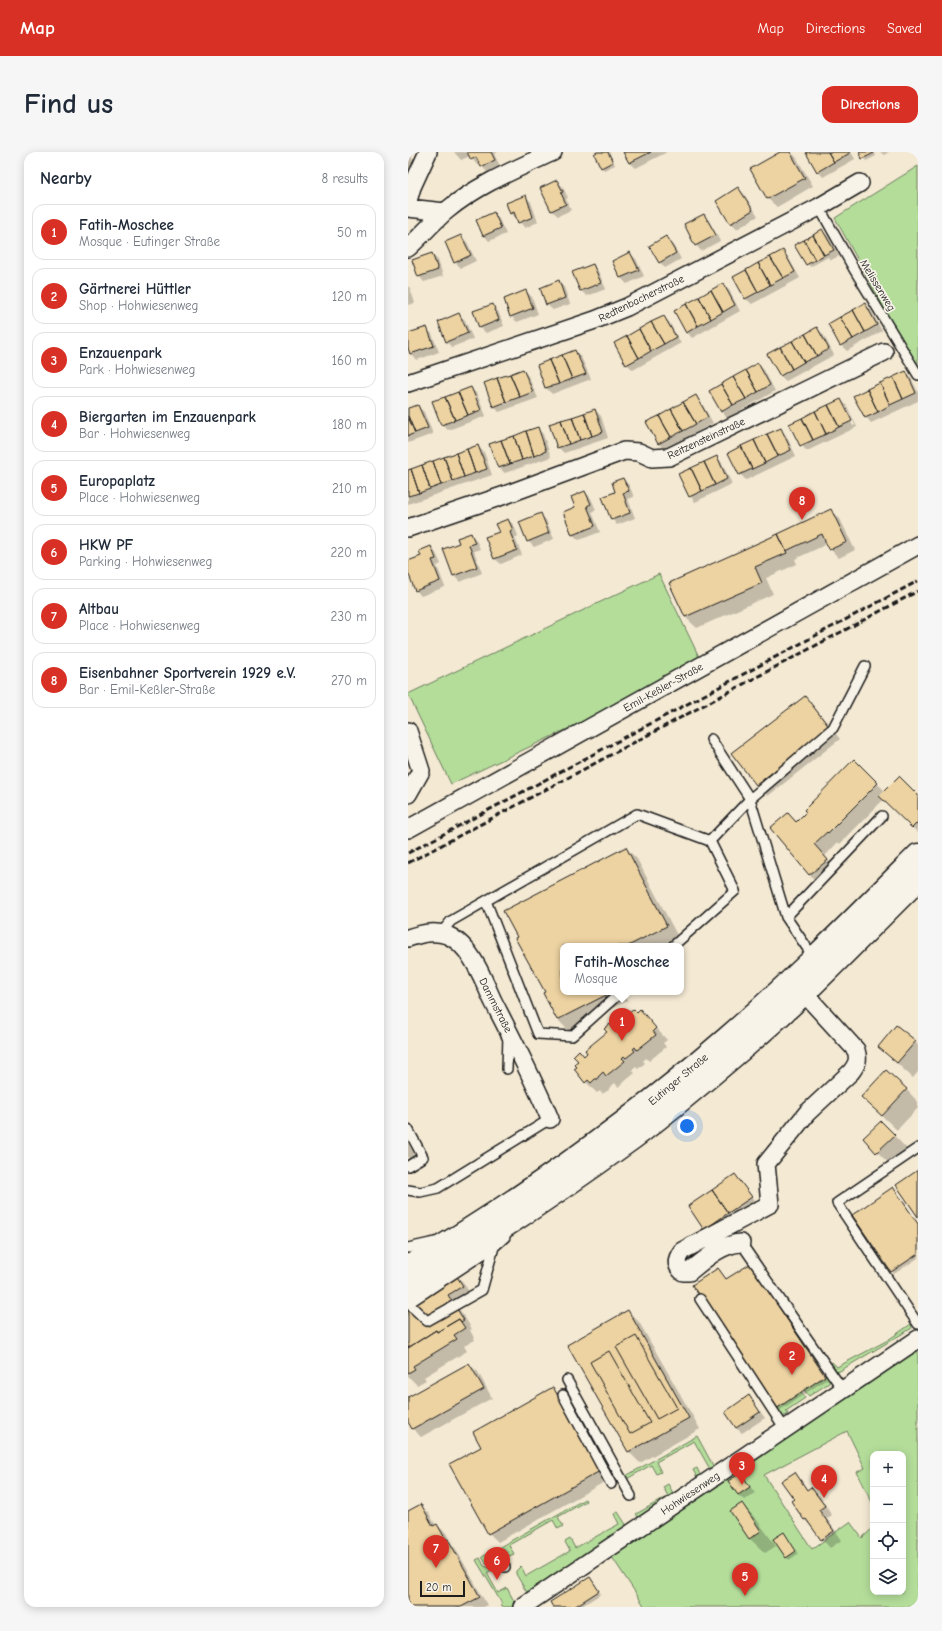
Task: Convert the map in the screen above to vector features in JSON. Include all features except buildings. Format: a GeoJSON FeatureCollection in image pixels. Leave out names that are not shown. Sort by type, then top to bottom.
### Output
{"type":"FeatureCollection","features":[{"type":"Feature","properties":{"kind":"main road","name":"Eutinger Straße"},"geometry":{"type":"LineString","coordinates":[[408,1267],[458,1238],[582,1154],[651,1102],[728,1037],[814,958],[918,855]]}},
{"type":"Feature","properties":{"kind":"main road","name":"Eutinger Straße"},"geometry":{"type":"LineString","coordinates":[[408,1298],[462,1255],[633,1138],[671,1108],[748,1044],[804,993],[918,880]]}},
{"type":"Feature","properties":{"kind":"street"},"geometry":{"type":"LineString","coordinates":[[408,201],[412,187],[428,152]]}},
{"type":"Feature","properties":{"kind":"street"},"geometry":{"type":"LineString","coordinates":[[408,248],[445,212],[489,182],[553,152]]}},
{"type":"Feature","properties":{"kind":"street","name":"Redtenbacherstraße"},"geometry":{"type":"LineString","coordinates":[[408,383],[595,320],[627,306],[819,207],[860,183]]}},
{"type":"Feature","properties":{"kind":"street"},"geometry":{"type":"LineString","coordinates":[[408,208],[445,212]]}},
{"type":"Feature","properties":{"kind":"street","name":"Reitzensteinstraße"},"geometry":{"type":"LineString","coordinates":[[408,528],[505,495],[624,451],[639,452],[652,458],[669,457],[884,352]]}},
{"type":"Feature","properties":{"kind":"street","name":"Emil-Keßler-Straße"},"geometry":{"type":"LineString","coordinates":[[408,829],[916,544]]}},
{"type":"Feature","properties":{"kind":"street"},"geometry":{"type":"LineString","coordinates":[[408,732],[421,772],[408,794]]}},
{"type":"Feature","properties":{"kind":"street","name":"Dammstraße"},"geometry":{"type":"LineString","coordinates":[[408,938],[422,934],[447,935],[466,950],[474,962],[508,1029],[537,1088],[550,1119]]}},
{"type":"Feature","properties":{"kind":"street"},"geometry":{"type":"LineString","coordinates":[[741,1244],[733,1244],[720,1250],[689,1272],[683,1272],[676,1264],[678,1257],[682,1252],[770,1204],[766,1164],[807,1113],[857,1065],[858,1058],[856,1050],[804,993]]}},
{"type":"Feature","properties":{"kind":"street","name":"Hohwiesenweg"},"geometry":{"type":"LineString","coordinates":[[522,1607],[747,1452],[785,1429],[918,1339]]}},
{"type":"Feature","properties":{"kind":"lane","name":"Melissenweg"},"geometry":{"type":"LineString","coordinates":[[819,207],[855,271],[918,375]]}},
{"type":"Feature","properties":{"kind":"lane"},"geometry":{"type":"LineString","coordinates":[[710,841],[750,799],[832,728],[865,666]]}},
{"type":"Feature","properties":{"kind":"lane"},"geometry":{"type":"LineString","coordinates":[[711,739],[750,799],[786,917],[814,958]]}},
{"type":"Feature","properties":{"kind":"lane"},"geometry":{"type":"LineString","coordinates":[[441,934],[451,921],[637,814],[710,841],[735,891],[676,943]]}},
{"type":"Feature","properties":{"kind":"lane"},"geometry":{"type":"LineString","coordinates":[[786,917],[882,816]]}},
{"type":"Feature","properties":{"kind":"lane"},"geometry":{"type":"LineString","coordinates":[[486,901],[538,1034],[572,1036],[618,995]]}},
{"type":"Feature","properties":{"kind":"lane"},"geometry":{"type":"LineString","coordinates":[[506,1069],[508,1029]]}},
{"type":"Feature","properties":{"kind":"lane"},"geometry":{"type":"LineString","coordinates":[[408,1190],[420,1192],[438,1188],[550,1119]]}},
{"type":"Feature","properties":{"kind":"lane"},"geometry":{"type":"LineString","coordinates":[[408,1129],[423,1157],[408,1166]]}},
{"type":"Feature","properties":{"kind":"lane"},"geometry":{"type":"LineString","coordinates":[[918,1148],[837,1203],[918,1324]]}},
{"type":"Feature","properties":{"kind":"lane"},"geometry":{"type":"LineString","coordinates":[[494,1247],[482,1290],[427,1321],[408,1298],[494,1247],[539,1203]]}},
{"type":"Feature","properties":{"kind":"lane"},"geometry":{"type":"LineString","coordinates":[[408,1248],[458,1238]]}},
{"type":"Feature","properties":{"kind":"lane"},"geometry":{"type":"LineString","coordinates":[[741,1244],[843,1390]]}},
{"type":"Feature","properties":{"kind":"lane"},"geometry":{"type":"LineString","coordinates":[[700,1299],[785,1429]]}},
{"type":"Feature","properties":{"kind":"lane"},"geometry":{"type":"LineString","coordinates":[[567,1380],[631,1496]]}},
{"type":"Feature","properties":{"kind":"lane"},"geometry":{"type":"LineString","coordinates":[[563,1395],[611,1484]]}},
{"type":"Feature","properties":{"kind":"green space"},"geometry":{"type":"Polygon","coordinates":[[[918,166],[918,371],[835,218],[918,166]]]}},
{"type":"Feature","properties":{"kind":"green space"},"geometry":{"type":"Polygon","coordinates":[[[659,574],[703,665],[451,784],[408,694],[659,574]]]}},
{"type":"Feature","properties":{"kind":"green space"},"geometry":{"type":"Polygon","coordinates":[[[911,1324],[912,1328],[838,1372],[829,1365],[832,1362],[837,1367],[888,1340],[911,1324]]]}},
{"type":"Feature","properties":{"kind":"green space"},"geometry":{"type":"Polygon","coordinates":[[[918,1345],[918,1607],[645,1607],[610,1554],[918,1345]],[[847,1431],[764,1475],[812,1549],[850,1522],[862,1538],[870,1531],[870,1595],[906,1595],[906,1451],[870,1451],[870,1498],[857,1472],[865,1468],[847,1431]]]}},
{"type":"Feature","properties":{"kind":"green space"},"geometry":{"type":"Polygon","coordinates":[[[828,1374],[830,1379],[829,1383],[809,1396],[804,1390],[828,1374]]]}},
{"type":"Feature","properties":{"kind":"green space"},"geometry":{"type":"Polygon","coordinates":[[[801,1392],[805,1398],[786,1411],[788,1414],[783,1417],[776,1409],[801,1392]]]}},
{"type":"Feature","properties":{"kind":"green space"},"geometry":{"type":"Polygon","coordinates":[[[697,1436],[716,1471],[710,1469],[694,1441],[656,1462],[661,1472],[656,1474],[651,1465],[625,1480],[624,1477],[697,1436]]]}},
{"type":"Feature","properties":{"kind":"green space"},"geometry":{"type":"Polygon","coordinates":[[[697,1468],[701,1477],[698,1479],[693,1470],[697,1468]]]}},
{"type":"Feature","properties":{"kind":"green space"},"geometry":{"type":"Polygon","coordinates":[[[698,1479],[639,1518],[636,1514],[668,1496],[663,1487],[668,1484],[673,1493],[698,1479]]]}},
{"type":"Feature","properties":{"kind":"green space"},"geometry":{"type":"Polygon","coordinates":[[[585,1499],[586,1501],[558,1517],[563,1526],[558,1529],[553,1520],[509,1545],[514,1554],[509,1556],[504,1548],[489,1556],[494,1565],[492,1566],[486,1563],[482,1557],[585,1499]]]}},
{"type":"Feature","properties":{"kind":"green space"},"geometry":{"type":"Polygon","coordinates":[[[618,1512],[627,1526],[559,1573],[557,1572],[555,1574],[556,1575],[529,1593],[526,1591],[516,1574],[516,1571],[521,1566],[526,1576],[570,1551],[565,1542],[570,1539],[575,1548],[619,1524],[614,1514],[618,1512]]]}},
{"type":"Feature","properties":{"kind":"green space"},"geometry":{"type":"Polygon","coordinates":[[[480,1558],[484,1566],[493,1569],[487,1573],[498,1593],[507,1588],[515,1603],[514,1607],[502,1607],[501,1602],[476,1560],[480,1558]]]}},
{"type":"Feature","properties":{"kind":"railway"},"geometry":{"type":"LineString","coordinates":[[408,853],[918,581]]}},
{"type":"Feature","properties":{"kind":"railway"},"geometry":{"type":"LineString","coordinates":[[408,863],[918,591]]}},
{"type":"Feature","properties":{"kind":"place","name":"Eisenbahner Sportverein 1929 e.V."},"geometry":{"type":"Point","coordinates":[802,520]}},
{"type":"Feature","properties":{"kind":"place","name":"Fatih-Moschee"},"geometry":{"type":"Point","coordinates":[622,1041]}},
{"type":"Feature","properties":{"kind":"place","name":"Gärtnerei Hüttler"},"geometry":{"type":"Point","coordinates":[792,1375]}},
{"type":"Feature","properties":{"kind":"place","name":"Enzauenpark"},"geometry":{"type":"Point","coordinates":[742,1485]}},
{"type":"Feature","properties":{"kind":"place","name":"Biergarten im Enzauenpark"},"geometry":{"type":"Point","coordinates":[824,1498]}},
{"type":"Feature","properties":{"kind":"place","name":"Altbau"},"geometry":{"type":"Point","coordinates":[436,1568]}},
{"type":"Feature","properties":{"kind":"place","name":"HKW PF"},"geometry":{"type":"Point","coordinates":[497,1580]}},
{"type":"Feature","properties":{"kind":"place","name":"Europaplatz"},"geometry":{"type":"Point","coordinates":[745,1596]}}]}
